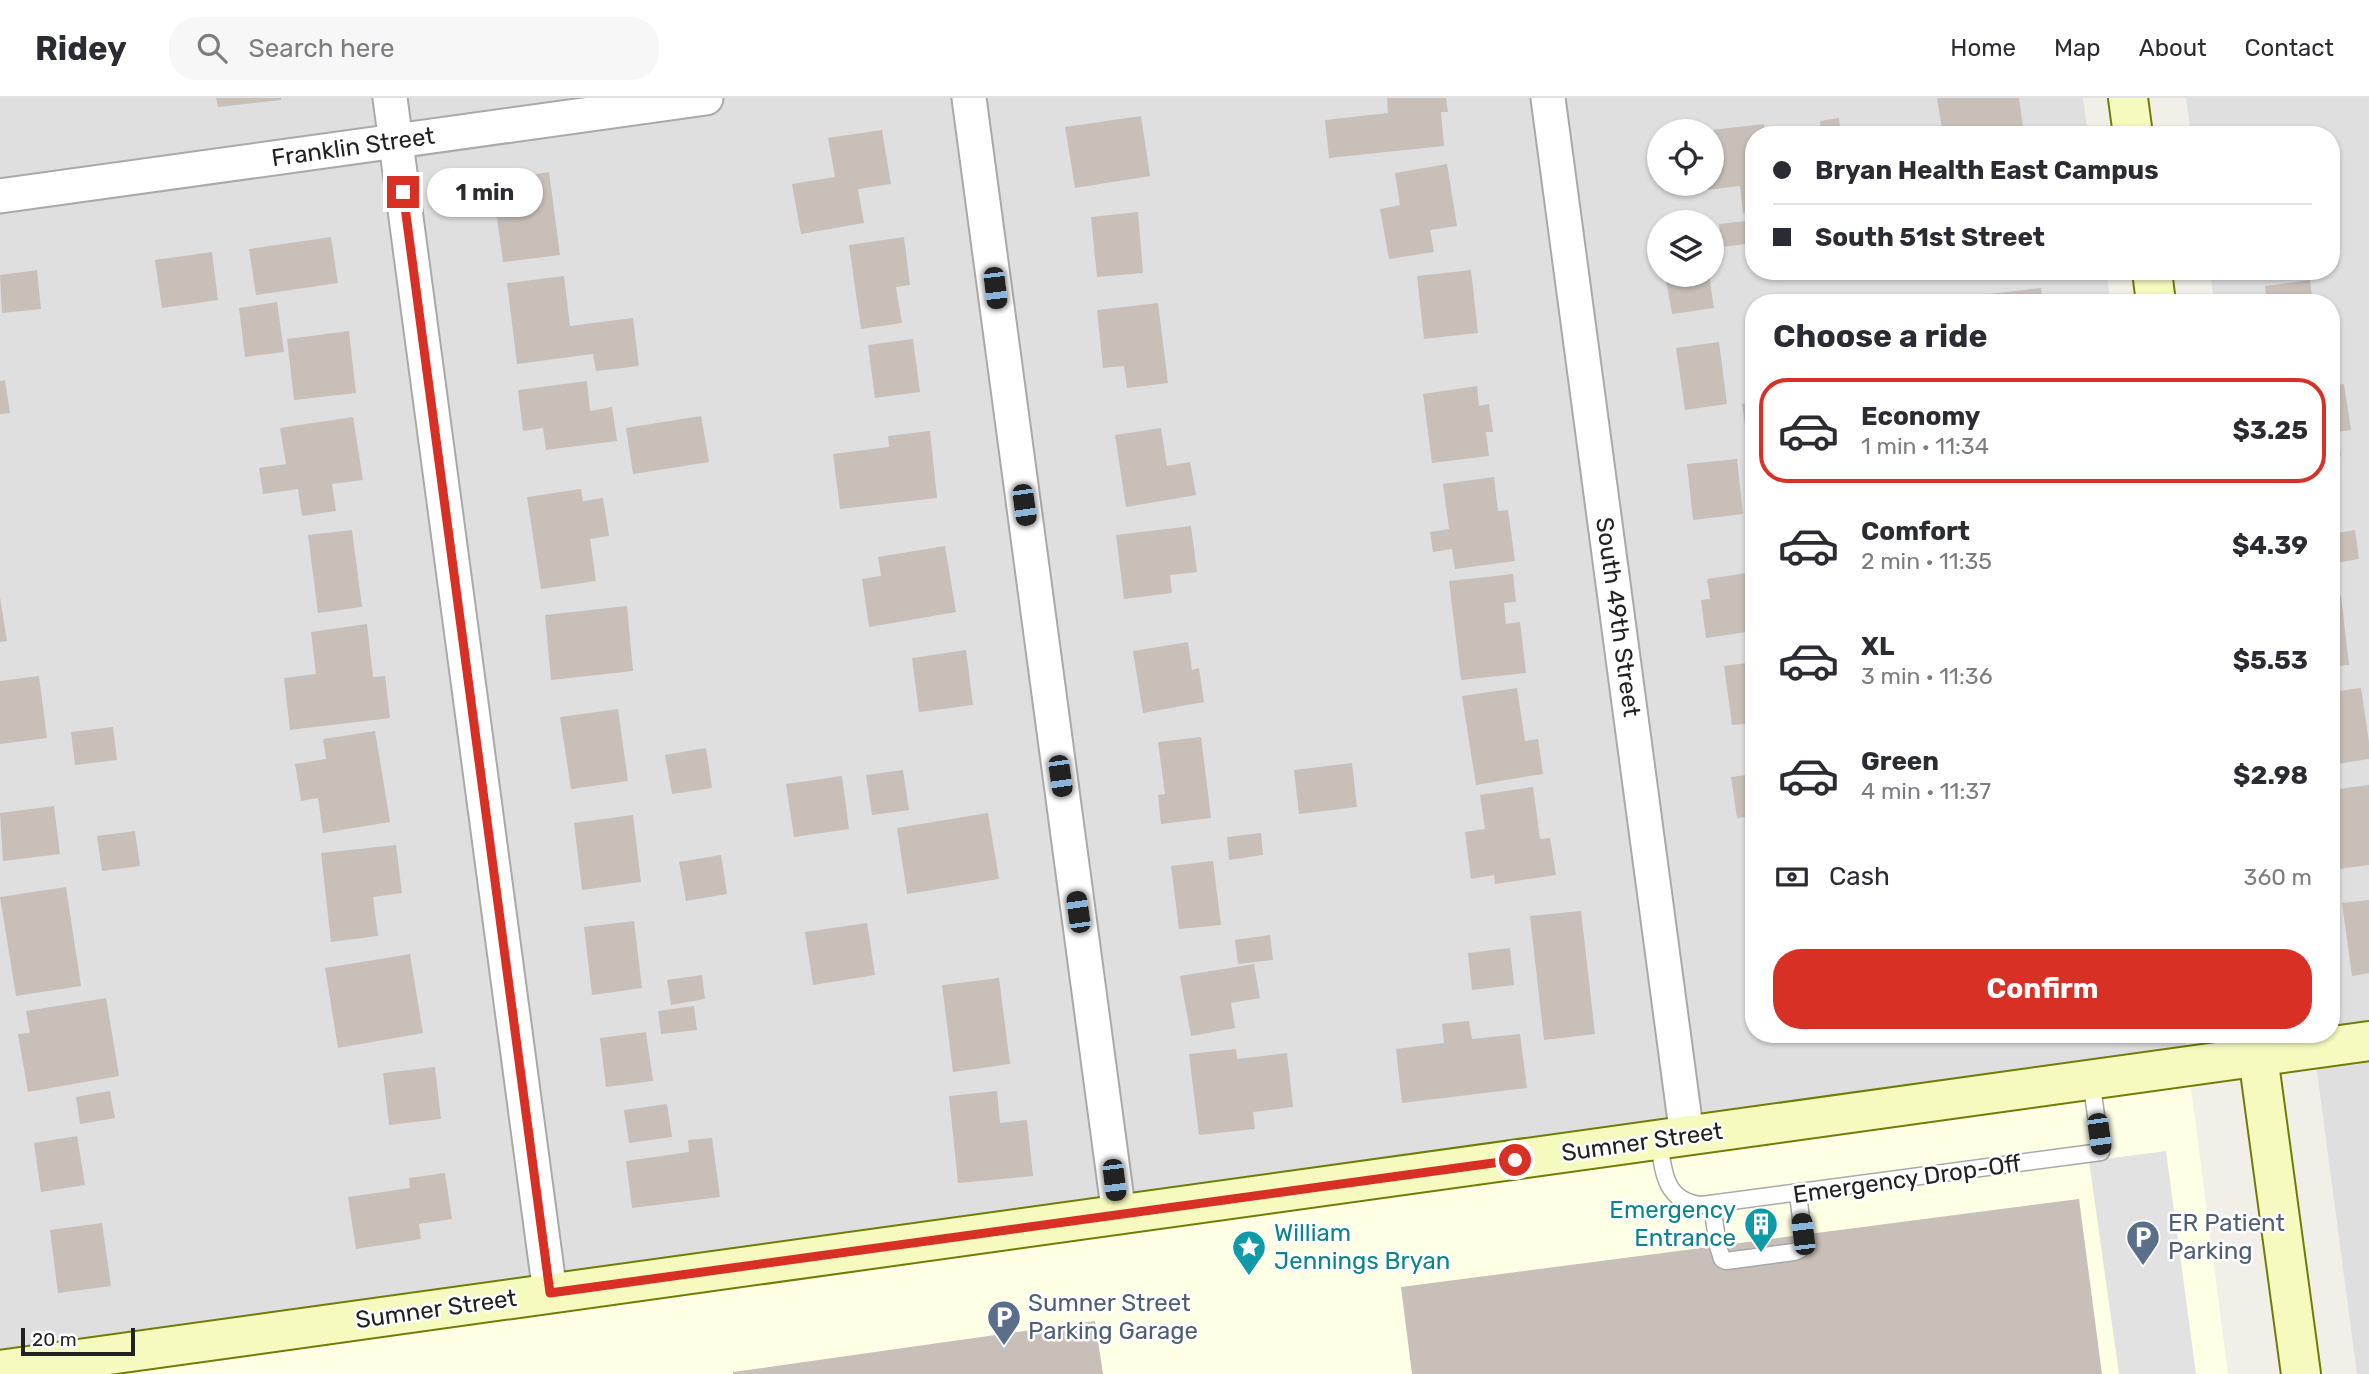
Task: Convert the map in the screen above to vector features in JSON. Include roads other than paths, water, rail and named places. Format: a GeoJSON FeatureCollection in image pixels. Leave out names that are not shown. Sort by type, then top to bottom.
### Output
{"type":"FeatureCollection","features":[{"type":"Feature","properties":{"kind":"street"},"geometry":{"type":"LineString","coordinates":[[390,98],[550,1293]]}},
{"type":"Feature","properties":{"kind":"street","name":"Franklin Street"},"geometry":{"type":"LineString","coordinates":[[0,196],[706,98]]}},
{"type":"Feature","properties":{"kind":"street"},"geometry":{"type":"LineString","coordinates":[[969,98],[1119,1215]]}},
{"type":"Feature","properties":{"kind":"street","name":"South 49th Street"},"geometry":{"type":"LineString","coordinates":[[1549,98],[1673,1138]]}},
{"type":"Feature","properties":{"kind":"street"},"geometry":{"type":"LineString","coordinates":[[2128,98],[2132,126]]}},
{"type":"Feature","properties":{"kind":"street","name":"Sumner Street"},"geometry":{"type":"LineString","coordinates":[[2340,1042],[2369,1041]]}},
{"type":"Feature","properties":{"kind":"street","name":"Sumner Street"},"geometry":{"type":"LineString","coordinates":[[0,1370],[2091,1079],[2257,1045],[2313,1043]]}},
{"type":"Feature","properties":{"kind":"street"},"geometry":{"type":"LineString","coordinates":[[2257,1045],[2301,1374]]}},
{"type":"Feature","properties":{"kind":"lane","name":"Emergency Drop-Off"},"geometry":{"type":"LineString","coordinates":[[1712,1205],[2101,1152],[2091,1079]]}},
{"type":"Feature","properties":{"kind":"lane"},"geometry":{"type":"LineString","coordinates":[[1673,1138],[1664,1173],[1671,1188],[1685,1202],[1712,1205],[1718,1246],[1722,1259],[1726,1261],[1799,1250],[1804,1243],[1798,1194]]}},
{"type":"Feature","properties":{"kind":"place","name":"Emergency Entrance"},"geometry":{"type":"Point","coordinates":[1761,1254]}},
{"type":"Feature","properties":{"kind":"place","name":"ER Patient Parking"},"geometry":{"type":"Point","coordinates":[2143,1267]}},
{"type":"Feature","properties":{"kind":"place","name":"William Jennings Bryan"},"geometry":{"type":"Point","coordinates":[1249,1277]}},
{"type":"Feature","properties":{"kind":"place","name":"Sumner Street Parking Garage"},"geometry":{"type":"Point","coordinates":[1004,1347]}}]}
